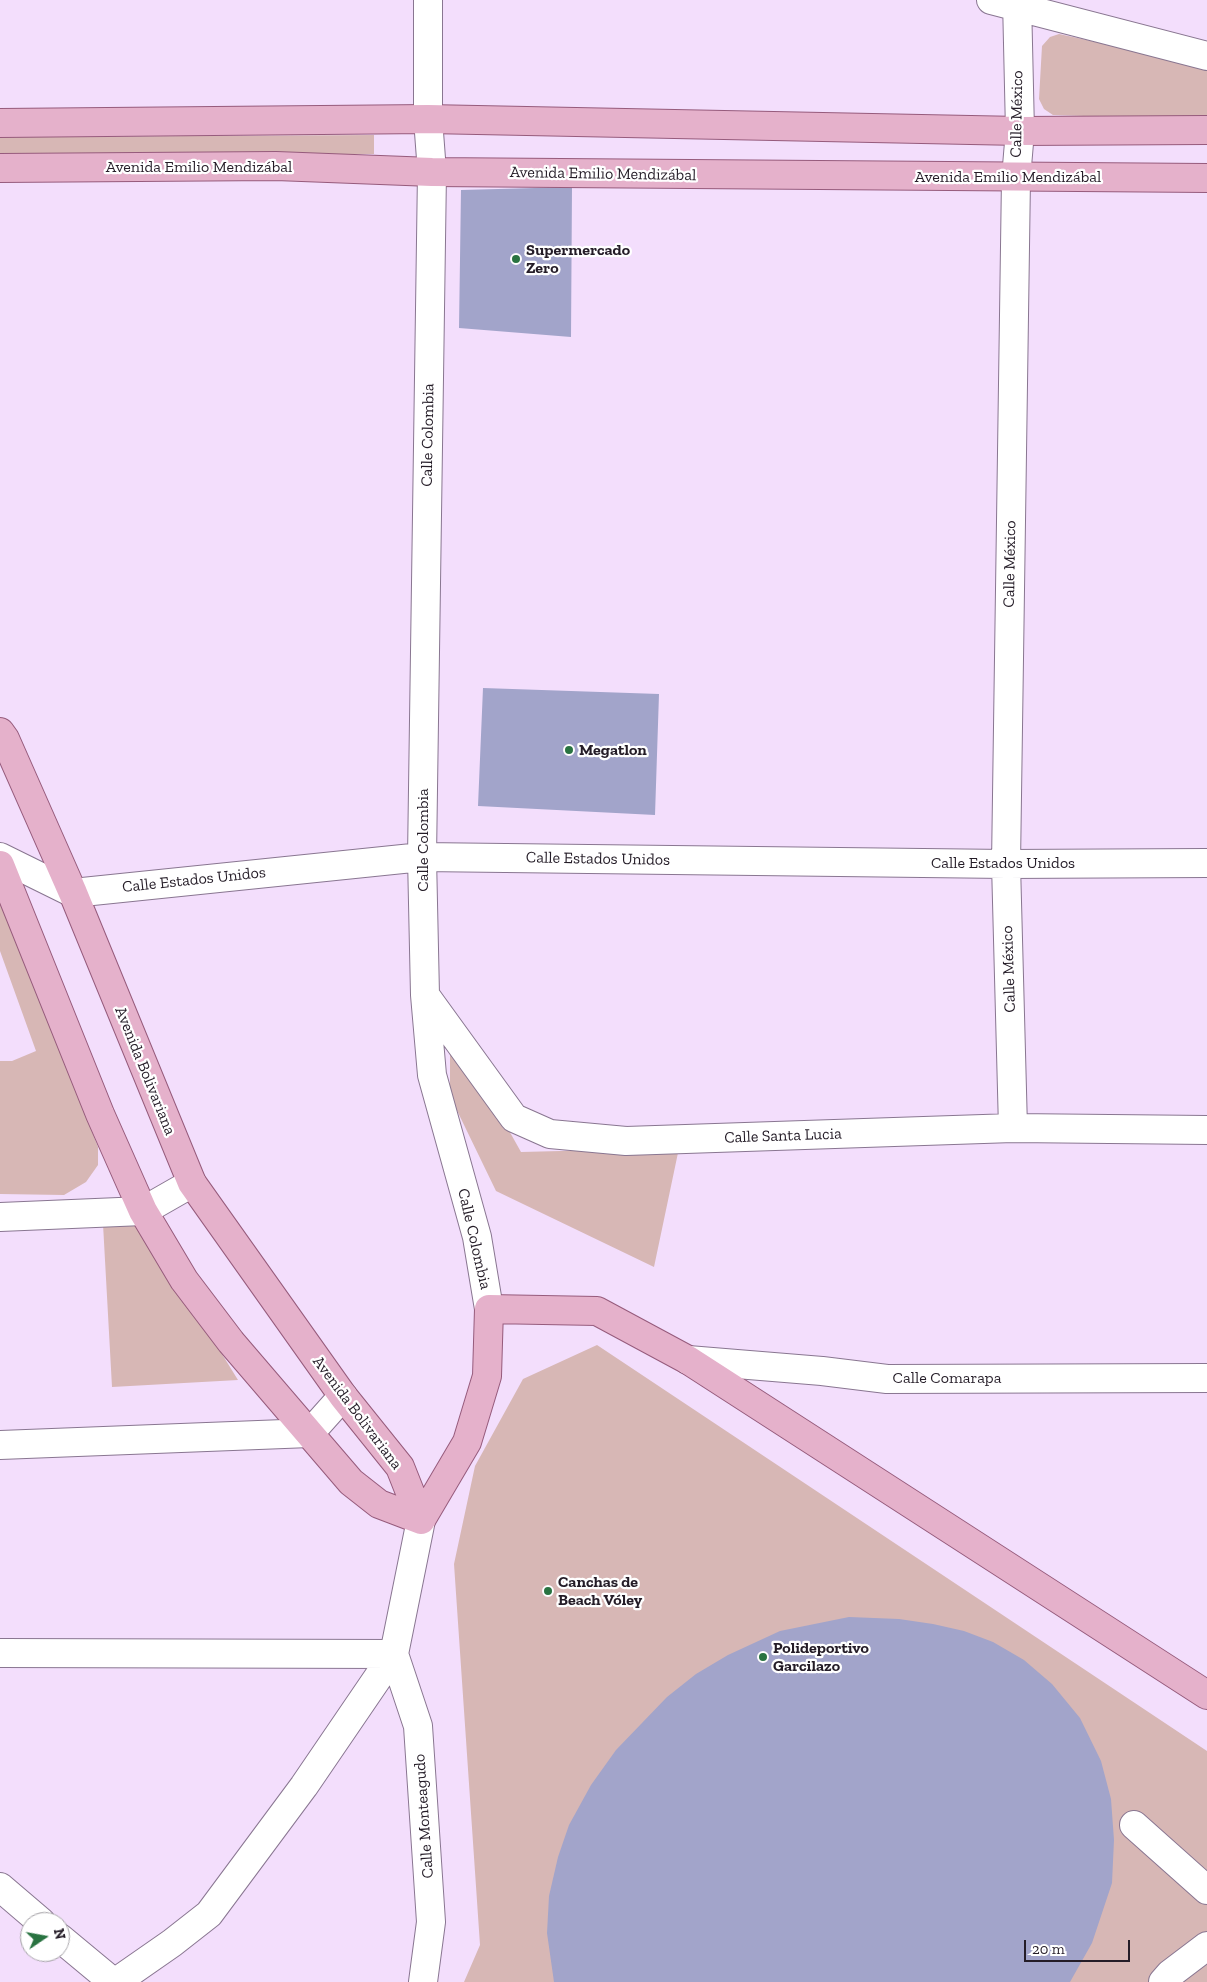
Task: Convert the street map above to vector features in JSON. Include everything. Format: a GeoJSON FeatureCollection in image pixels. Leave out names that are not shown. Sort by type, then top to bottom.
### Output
{"type":"FeatureCollection","features":[{"type":"Feature","properties":{"kind":"main road"},"geometry":{"type":"LineString","coordinates":[[0,123],[428,119],[1020,131],[1207,130]]}},
{"type":"Feature","properties":{"kind":"main road","name":"Avenida Emilio Mendizábal"},"geometry":{"type":"LineString","coordinates":[[0,168],[276,166],[432,172],[1207,178]]}},
{"type":"Feature","properties":{"kind":"main road","name":"Avenida Bolivariana"},"geometry":{"type":"LineString","coordinates":[[0,732],[5,739],[73,893],[192,1183],[343,1396],[400,1467],[421,1520]]}},
{"type":"Feature","properties":{"kind":"main road"},"geometry":{"type":"LineString","coordinates":[[0,865],[100,1114],[143,1211],[184,1280],[231,1342],[351,1482],[379,1504],[421,1520]]}},
{"type":"Feature","properties":{"kind":"main road"},"geometry":{"type":"LineString","coordinates":[[489,1309],[596,1311],[688,1360],[1207,1695]]}},
{"type":"Feature","properties":{"kind":"main road","name":"Calle Colombia"},"geometry":{"type":"LineString","coordinates":[[421,1520],[467,1442],[487,1376],[489,1309]]}},
{"type":"Feature","properties":{"kind":"street","name":"Calle Colombia"},"geometry":{"type":"LineString","coordinates":[[428,0],[428,119],[432,172],[422,857],[425,995],[432,1075],[477,1237],[489,1309]]}},
{"type":"Feature","properties":{"kind":"street"},"geometry":{"type":"LineString","coordinates":[[1008,2],[1207,56]]}},
{"type":"Feature","properties":{"kind":"street","name":"Calle México"},"geometry":{"type":"LineString","coordinates":[[1008,2],[1020,131],[1016,178],[1006,864],[1013,1128]]}},
{"type":"Feature","properties":{"kind":"street"},"geometry":{"type":"LineString","coordinates":[[0,856],[73,893]]}},
{"type":"Feature","properties":{"kind":"street","name":"Calle Estados Unidos"},"geometry":{"type":"LineString","coordinates":[[73,893],[422,857],[1006,864],[1207,863]]}},
{"type":"Feature","properties":{"kind":"street","name":"Calle Santa Lucia"},"geometry":{"type":"LineString","coordinates":[[425,995],[514,1118],[550,1134],[626,1141],[1013,1128],[1207,1130]]}},
{"type":"Feature","properties":{"kind":"street"},"geometry":{"type":"LineString","coordinates":[[0,1217],[143,1211],[192,1183]]}},
{"type":"Feature","properties":{"kind":"street","name":"Calle Comarapa"},"geometry":{"type":"LineString","coordinates":[[688,1360],[822,1371],[887,1379],[1207,1378]]}},
{"type":"Feature","properties":{"kind":"street"},"geometry":{"type":"LineString","coordinates":[[0,1445],[310,1433],[343,1396]]}},
{"type":"Feature","properties":{"kind":"street","name":"Calle Colombia"},"geometry":{"type":"LineString","coordinates":[[394,1654],[421,1520]]}},
{"type":"Feature","properties":{"kind":"street"},"geometry":{"type":"LineString","coordinates":[[0,1653],[394,1654]]}},
{"type":"Feature","properties":{"kind":"street"},"geometry":{"type":"LineString","coordinates":[[70,1946],[114,1982],[172,1943],[209,1914],[304,1786],[394,1654]]}},
{"type":"Feature","properties":{"kind":"street","name":"Calle Monteagudo"},"geometry":{"type":"LineString","coordinates":[[394,1654],[418,1726],[431,1922],[423,1982]]}},
{"type":"Feature","properties":{"kind":"street"},"geometry":{"type":"LineString","coordinates":[[1134,1825],[1207,1890]]}},
{"type":"Feature","properties":{"kind":"street"},"geometry":{"type":"LineString","coordinates":[[0,1887],[29,1912]]}},
{"type":"Feature","properties":{"kind":"street"},"geometry":{"type":"LineString","coordinates":[[1163,1982],[1170,1974],[1207,1946]]}},
{"type":"Feature","properties":{"kind":"shaded area"},"geometry":{"type":"Polygon","coordinates":[[[1059,34],[1207,66],[1207,120],[1053,115],[1044,109],[1039,99],[1042,46],[1050,37],[1059,34]]]}},
{"type":"Feature","properties":{"kind":"shaded area"},"geometry":{"type":"Polygon","coordinates":[[[374,135],[374,154],[0,157],[0,137],[374,135]]]}},
{"type":"Feature","properties":{"kind":"shaded area"},"geometry":{"type":"Polygon","coordinates":[[[0,895],[98,1147],[98,1165],[86,1182],[64,1195],[0,1194],[0,1061],[12,1061],[36,1051],[0,951],[0,895]]]}},
{"type":"Feature","properties":{"kind":"shaded area"},"geometry":{"type":"Polygon","coordinates":[[[450,1045],[498,1111],[521,1152],[679,1148],[654,1267],[496,1191],[450,1096],[450,1045]]]}},
{"type":"Feature","properties":{"kind":"shaded area"},"geometry":{"type":"Polygon","coordinates":[[[138,1218],[238,1380],[112,1387],[103,1224],[138,1218]]]}},
{"type":"Feature","properties":{"kind":"shaded area","name":"Polideportivo Garcilazo"},"geometry":{"type":"Polygon","coordinates":[[[597,1345],[1207,1751],[1207,1982],[464,1982],[480,1945],[454,1564],[475,1466],[523,1379],[597,1345]]]}},
{"type":"Feature","properties":{"kind":"building","name":"Supermercado Zero"},"geometry":{"type":"Polygon","coordinates":[[[572,187],[571,337],[459,328],[461,190],[572,187]]]}},
{"type":"Feature","properties":{"kind":"building","name":"Megatlon"},"geometry":{"type":"Polygon","coordinates":[[[483,688],[659,694],[655,815],[478,806],[483,688]]]}},
{"type":"Feature","properties":{"kind":"building"},"geometry":{"type":"Polygon","coordinates":[[[849,1617],[899,1619],[933,1624],[964,1631],[993,1642],[1024,1660],[1052,1684],[1080,1718],[1101,1761],[1111,1799],[1114,1840],[1112,1883],[1092,1943],[1070,1982],[554,1982],[547,1933],[549,1896],[558,1857],[569,1825],[591,1785],[616,1750],[667,1697],[696,1674],[728,1655],[780,1631],[849,1617]]]}},
{"type":"Feature","properties":{"kind":"place","name":"Supermercado Zero"},"geometry":{"type":"Point","coordinates":[516,259]}},
{"type":"Feature","properties":{"kind":"place","name":"Megatlon"},"geometry":{"type":"Point","coordinates":[569,750]}},
{"type":"Feature","properties":{"kind":"place","name":"Canchas de Beach Vóley"},"geometry":{"type":"Point","coordinates":[548,1591]}},
{"type":"Feature","properties":{"kind":"place","name":"Polideportivo Garcilazo"},"geometry":{"type":"Point","coordinates":[763,1657]}}]}
